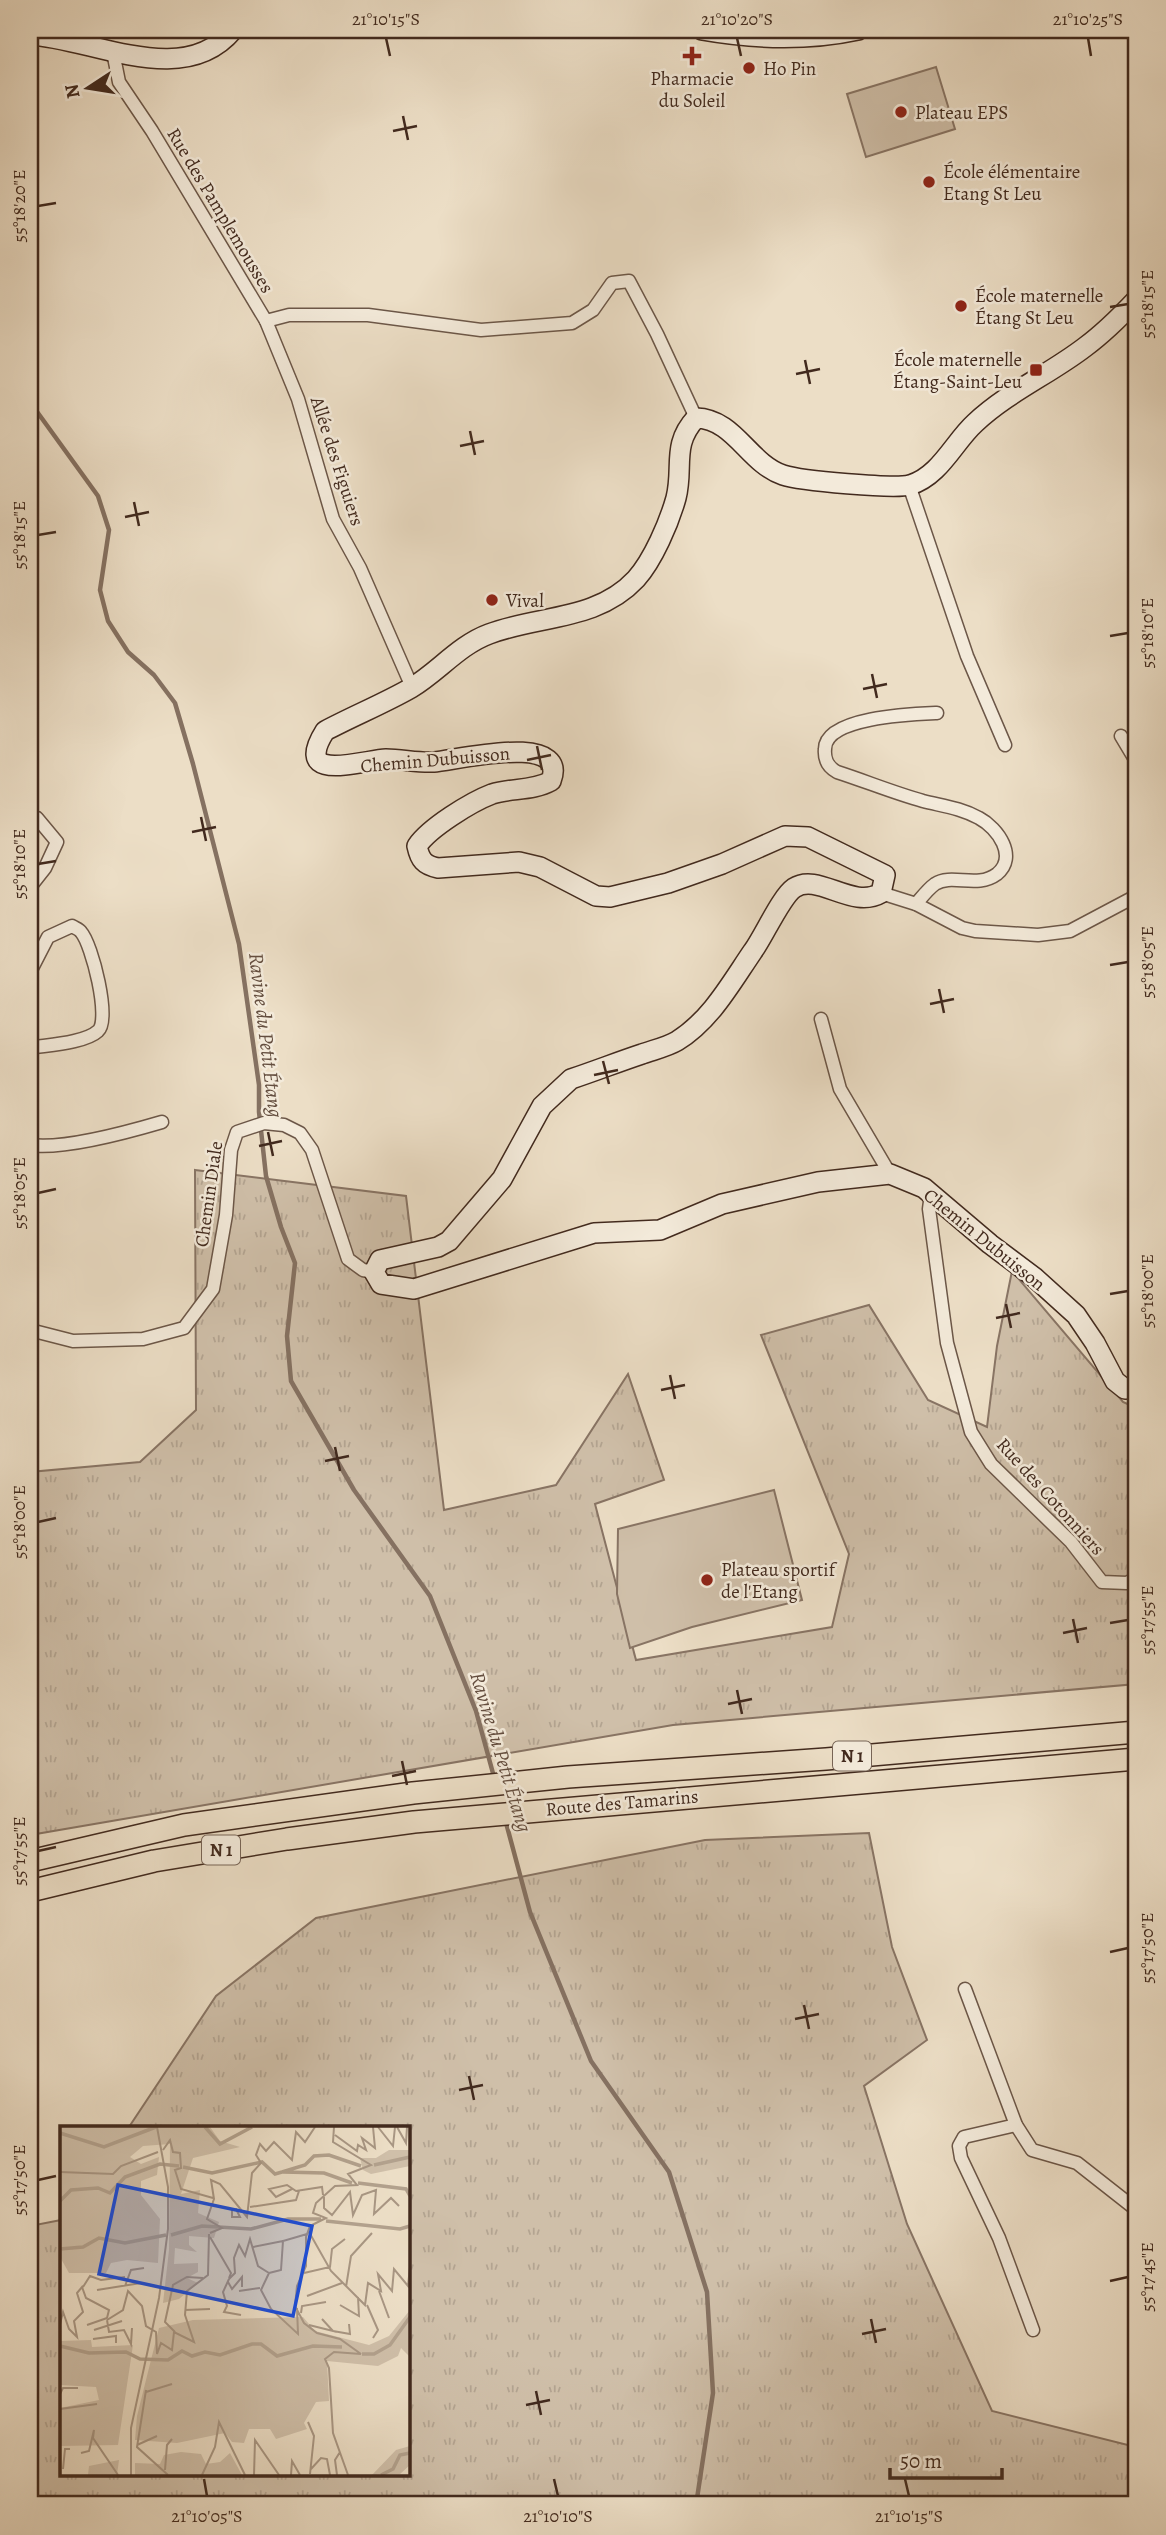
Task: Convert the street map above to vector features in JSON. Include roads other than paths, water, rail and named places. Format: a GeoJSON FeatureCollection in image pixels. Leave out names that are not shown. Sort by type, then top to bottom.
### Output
{"type":"FeatureCollection","features":[{"type":"Feature","properties":{"kind":"highway","name":"Route des Tamarins"},"geometry":{"type":"LineString","coordinates":[[30,1861],[184,1825],[413,1793],[568,1777],[826,1759],[1136,1732]]}},
{"type":"Feature","properties":{"kind":"highway","name":"Route des Tamarins"},"geometry":{"type":"LineString","coordinates":[[30,1891],[154,1861],[414,1822],[572,1806],[1136,1759]]}},
{"type":"Feature","properties":{"kind":"main road"},"geometry":{"type":"LineString","coordinates":[[30,35],[113,52],[186,58],[212,49],[233,30]]}},
{"type":"Feature","properties":{"kind":"main road"},"geometry":{"type":"LineString","coordinates":[[702,30],[790,38],[832,36],[858,30]]}},
{"type":"Feature","properties":{"kind":"main road"},"geometry":{"type":"LineString","coordinates":[[696,418],[715,421],[723,426],[760,461],[781,474],[814,480],[909,485],[932,472],[969,428],[989,410],[1084,348],[1119,319],[1136,300]]}},
{"type":"Feature","properties":{"kind":"main road","name":"Chemin Dubuisson"},"geometry":{"type":"LineString","coordinates":[[696,418],[685,430],[680,446],[676,497],[654,552],[636,579],[595,609],[507,629],[472,642],[412,687],[325,731],[318,742],[317,754],[320,762],[332,767],[343,767],[385,759],[435,762],[527,751],[543,757],[552,765],[554,773],[551,781],[543,785],[492,794],[424,835],[417,846],[420,858],[427,866],[454,869],[519,862],[540,867],[596,896],[610,897],[668,883],[722,864],[785,836],[808,838],[885,875],[881,893]]}},
{"type":"Feature","properties":{"kind":"main road"},"geometry":{"type":"LineString","coordinates":[[374,1272],[380,1260],[438,1247],[449,1241],[502,1179],[542,1106],[571,1079],[676,1042],[701,1022],[721,999],[793,889],[803,884],[821,886],[856,897],[873,898],[881,893]]}},
{"type":"Feature","properties":{"kind":"main road","name":"Chemin Dubuisson"},"geometry":{"type":"LineString","coordinates":[[374,1272],[382,1284],[414,1289],[594,1233],[660,1230],[722,1204],[818,1182],[890,1174],[924,1188],[1076,1315],[1095,1343],[1115,1381],[1125,1389],[1136,1388]]}},
{"type":"Feature","properties":{"kind":"street","name":"Rue des Pamplemousses"},"geometry":{"type":"LineString","coordinates":[[113,52],[120,82],[266,321],[289,316],[368,315],[481,330],[572,323],[593,310],[612,283],[629,281],[696,418]]}},
{"type":"Feature","properties":{"kind":"street","name":"Allée des Figuiers"},"geometry":{"type":"LineString","coordinates":[[266,321],[298,399],[333,519],[360,568],[412,687]]}},
{"type":"Feature","properties":{"kind":"street"},"geometry":{"type":"LineString","coordinates":[[909,485],[968,656],[1005,745]]}},
{"type":"Feature","properties":{"kind":"street"},"geometry":{"type":"LineString","coordinates":[[916,904],[934,884],[942,881],[975,882],[996,874],[1004,866],[1007,855],[1000,837],[983,819],[959,808],[923,801],[837,772],[827,763],[824,745],[829,736],[867,721],[899,715],[937,713]]}},
{"type":"Feature","properties":{"kind":"street"},"geometry":{"type":"LineString","coordinates":[[1121,736],[1136,761]]}},
{"type":"Feature","properties":{"kind":"street"},"geometry":{"type":"LineString","coordinates":[[30,817],[37,818],[57,842],[45,868],[30,887]]}},
{"type":"Feature","properties":{"kind":"street"},"geometry":{"type":"LineString","coordinates":[[881,893],[916,904],[962,928],[1056,935],[1082,926],[1136,896]]}},
{"type":"Feature","properties":{"kind":"street"},"geometry":{"type":"LineString","coordinates":[[30,972],[48,937],[72,926],[81,932],[87,944],[104,1019],[99,1030],[85,1038],[30,1048]]}},
{"type":"Feature","properties":{"kind":"street"},"geometry":{"type":"LineString","coordinates":[[821,1019],[840,1089],[890,1174]]}},
{"type":"Feature","properties":{"kind":"street"},"geometry":{"type":"LineString","coordinates":[[30,1145],[99,1138],[162,1122]]}},
{"type":"Feature","properties":{"kind":"street","name":"Chemin Diale"},"geometry":{"type":"LineString","coordinates":[[30,1330],[73,1341],[143,1339],[184,1328],[213,1289],[226,1215],[231,1150],[237,1132],[264,1122],[284,1125],[300,1133],[312,1150],[348,1259],[363,1270],[374,1272]]}},
{"type":"Feature","properties":{"kind":"street","name":"Rue des Cotonniers"},"geometry":{"type":"LineString","coordinates":[[931,1194],[929,1209],[947,1343],[971,1432],[991,1464],[1071,1542],[1102,1582],[1127,1583],[1136,1578]]}},
{"type":"Feature","properties":{"kind":"street"},"geometry":{"type":"LineString","coordinates":[[965,1989],[1016,2125],[1032,2150],[1077,2163],[1135,2209]]}},
{"type":"Feature","properties":{"kind":"street"},"geometry":{"type":"LineString","coordinates":[[1016,2125],[964,2137],[959,2146],[961,2158],[999,2238],[1033,2330]]}},
{"type":"Feature","properties":{"kind":"waterway","name":"Ravine du Petit Étang"},"geometry":{"type":"LineString","coordinates":[[30,402],[98,496],[109,530],[100,590],[108,621],[128,652],[154,675],[175,703],[193,764],[239,944],[259,1085],[266,1176],[295,1263],[287,1336],[291,1381],[354,1490],[430,1596],[476,1711],[494,1777]]}},
{"type":"Feature","properties":{"kind":"waterway","name":"Ravine du Petit Étang"},"geometry":{"type":"LineString","coordinates":[[505,1819],[530,1912],[591,2061],[669,2172],[707,2292],[713,2393],[696,2505]]}},
{"type":"Feature","properties":{"kind":"place","name":"Pharmacie du Soleil"},"geometry":{"type":"Point","coordinates":[692,56]}},
{"type":"Feature","properties":{"kind":"place","name":"Ho Pin"},"geometry":{"type":"Point","coordinates":[749,68]}},
{"type":"Feature","properties":{"kind":"place","name":"Plateau EPS"},"geometry":{"type":"Point","coordinates":[901,112]}},
{"type":"Feature","properties":{"kind":"place","name":"École élémentaire Etang St Leu"},"geometry":{"type":"Point","coordinates":[929,182]}},
{"type":"Feature","properties":{"kind":"place","name":"École maternelle Étang St Leu"},"geometry":{"type":"Point","coordinates":[961,306]}},
{"type":"Feature","properties":{"kind":"place","name":"École maternelle Étang-Saint-Leu"},"geometry":{"type":"Point","coordinates":[1036,370]}},
{"type":"Feature","properties":{"kind":"place","name":"Vival"},"geometry":{"type":"Point","coordinates":[492,600]}},
{"type":"Feature","properties":{"kind":"place","name":"Plateau sportif de l'Etang"},"geometry":{"type":"Point","coordinates":[707,1580]}}]}
